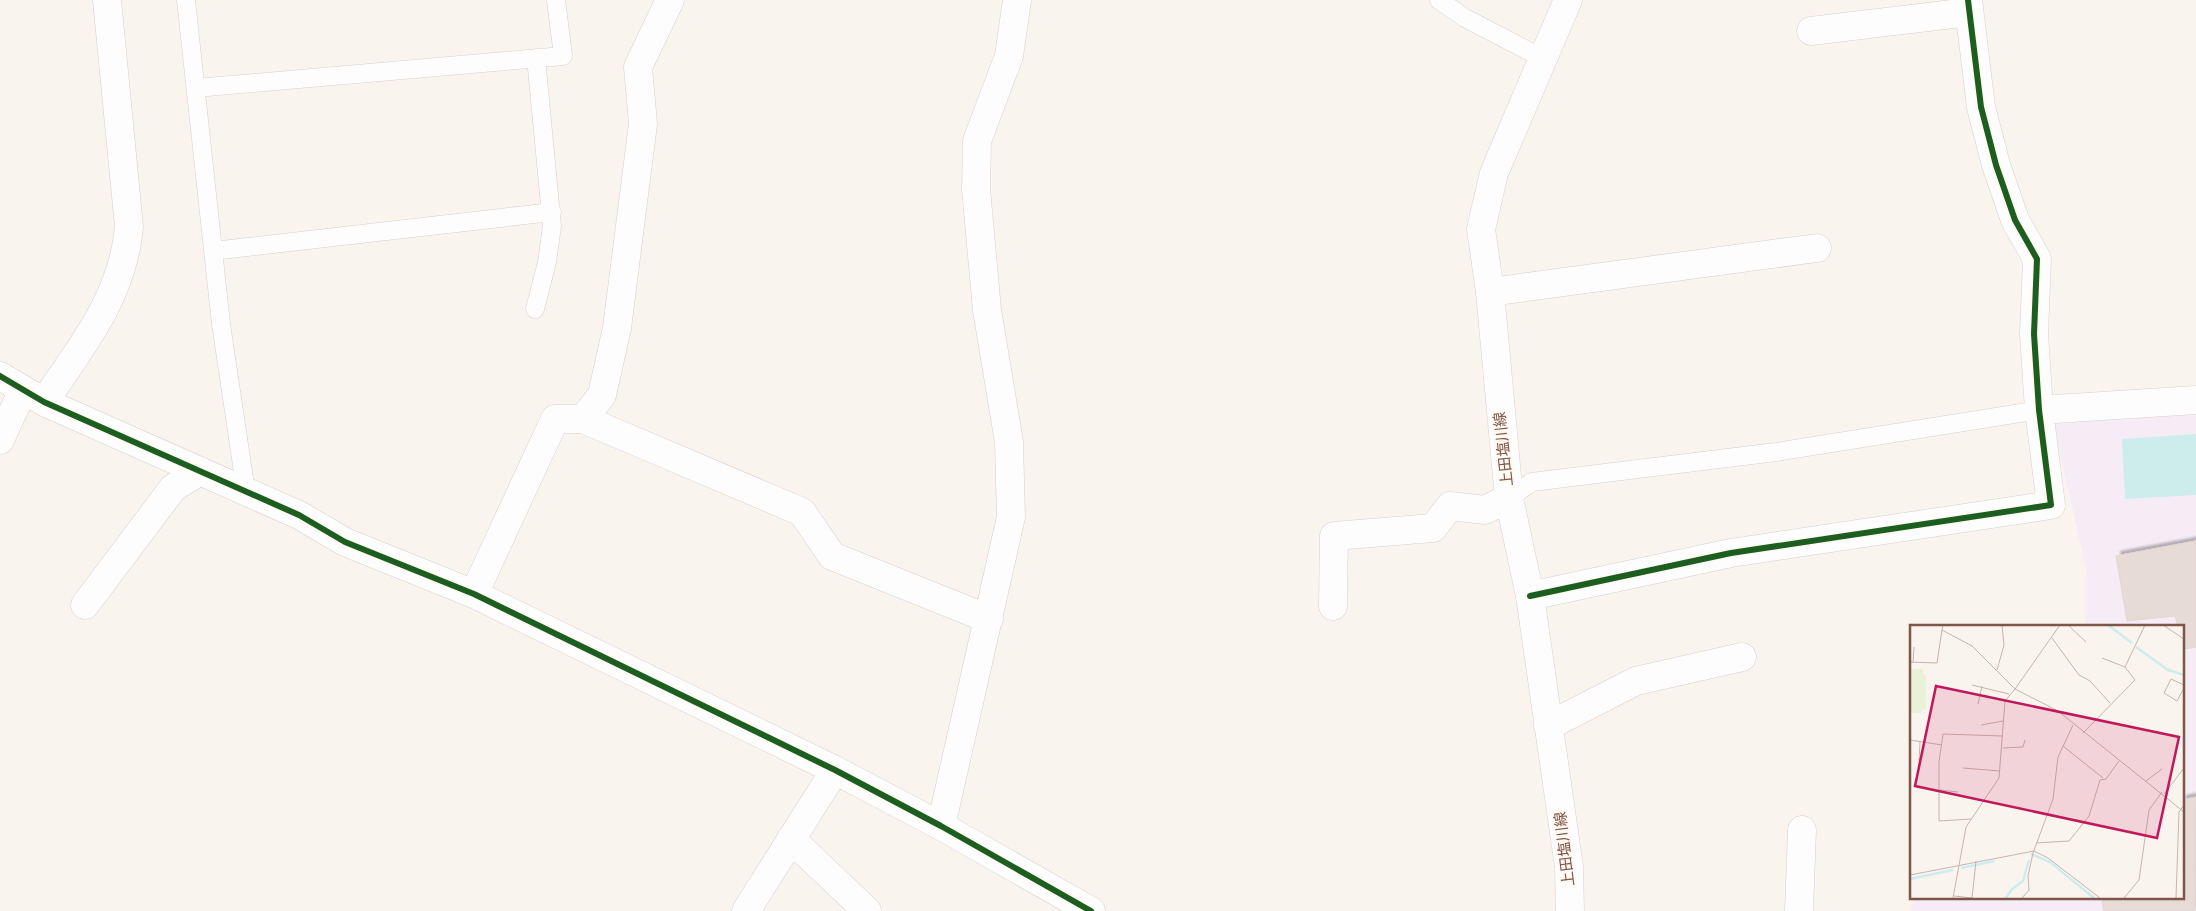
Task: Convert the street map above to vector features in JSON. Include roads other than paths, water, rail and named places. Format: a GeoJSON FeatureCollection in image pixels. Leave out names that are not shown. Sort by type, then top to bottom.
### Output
{"type":"FeatureCollection","features":[{"type":"Feature","properties":{"kind":"street"},"geometry":{"type":"LineString","coordinates":[[0,440],[22,389],[105,311],[117,283],[126,252],[129,227],[107,0]]}},
{"type":"Feature","properties":{"kind":"street"},"geometry":{"type":"LineString","coordinates":[[583,419],[602,395],[617,328],[643,124],[638,67],[670,0]]}},
{"type":"Feature","properties":{"kind":"street"},"geometry":{"type":"LineString","coordinates":[[941,826],[989,619],[1010,517],[1009,442],[987,310],[976,189],[977,141],[1009,56],[1017,0]]}},
{"type":"Feature","properties":{"kind":"street","name":"上田塩川線"},"geometry":{"type":"LineString","coordinates":[[1568,0],[1494,173],[1481,229],[1490,292],[1509,498],[1530,596],[1569,867],[1570,911]]}},
{"type":"Feature","properties":{"kind":"street"},"geometry":{"type":"LineString","coordinates":[[1530,596],[1732,553],[2051,505],[2039,410],[2034,334],[2037,259],[2015,220],[1996,165],[1981,107],[1969,6],[1811,31]]}},
{"type":"Feature","properties":{"kind":"street"},"geometry":{"type":"LineString","coordinates":[[1490,292],[1817,248]]}},
{"type":"Feature","properties":{"kind":"street"},"geometry":{"type":"LineString","coordinates":[[22,389],[299,515],[345,542],[474,594],[835,770],[941,826],[1091,911]]}},
{"type":"Feature","properties":{"kind":"street"},"geometry":{"type":"LineString","coordinates":[[2039,410],[2196,400]]}},
{"type":"Feature","properties":{"kind":"street"},"geometry":{"type":"LineString","coordinates":[[474,594],[555,419],[583,419],[802,512],[832,556],[989,619]]}},
{"type":"Feature","properties":{"kind":"street"},"geometry":{"type":"LineString","coordinates":[[85,605],[173,488],[200,471]]}},
{"type":"Feature","properties":{"kind":"street"},"geometry":{"type":"LineString","coordinates":[[1332,606],[1334,536],[1433,528],[1450,506],[1485,510],[1509,498]]}},
{"type":"Feature","properties":{"kind":"street"},"geometry":{"type":"LineString","coordinates":[[1548,726],[1636,681],[1742,657]]}},
{"type":"Feature","properties":{"kind":"street"},"geometry":{"type":"LineString","coordinates":[[746,911],[835,770]]}},
{"type":"Feature","properties":{"kind":"street"},"geometry":{"type":"LineString","coordinates":[[1799,911],[1802,830]]}},
{"type":"Feature","properties":{"kind":"street"},"geometry":{"type":"LineString","coordinates":[[791,840],[867,911]]}},
{"type":"Feature","properties":{"kind":"lane"},"geometry":{"type":"LineString","coordinates":[[186,0],[221,324],[246,492]]}},
{"type":"Feature","properties":{"kind":"lane"},"geometry":{"type":"LineString","coordinates":[[196,88],[563,56],[556,0]]}},
{"type":"Feature","properties":{"kind":"lane"},"geometry":{"type":"LineString","coordinates":[[1439,0],[1465,18],[1544,59]]}},
{"type":"Feature","properties":{"kind":"lane"},"geometry":{"type":"LineString","coordinates":[[535,309],[547,262],[552,226],[536,58]]}},
{"type":"Feature","properties":{"kind":"lane"},"geometry":{"type":"LineString","coordinates":[[213,251],[552,212]]}},
{"type":"Feature","properties":{"kind":"lane"},"geometry":{"type":"LineString","coordinates":[[1509,498],[1532,482],[1776,452],[2039,410]]}},
{"type":"Feature","properties":{"kind":"water"},"geometry":{"type":"Polygon","coordinates":[[[2196,434],[2196,495],[2125,499],[2122,439],[2196,434]]]}}]}
